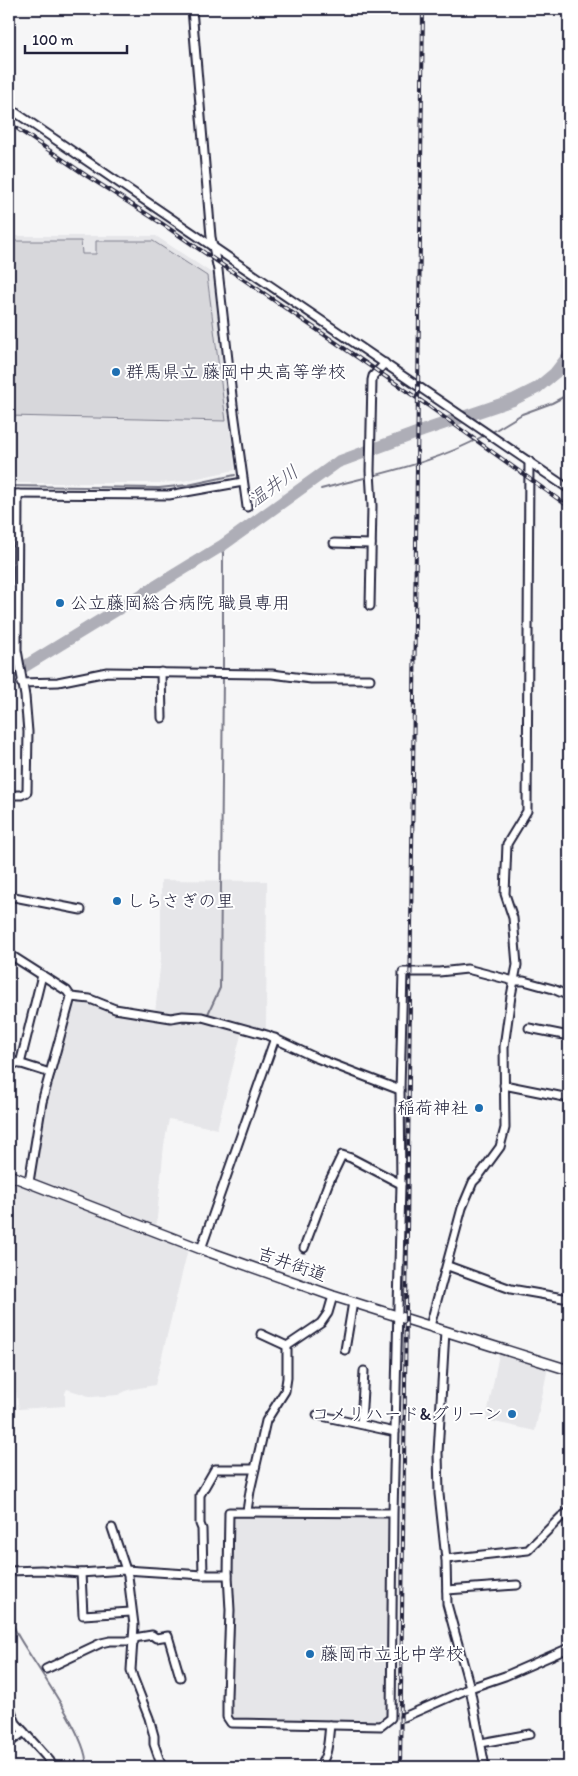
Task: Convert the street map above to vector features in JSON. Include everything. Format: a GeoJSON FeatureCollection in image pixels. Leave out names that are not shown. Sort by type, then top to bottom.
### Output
{"type":"FeatureCollection","features":[{"type":"Feature","properties":{"kind":"main road","name":"吉井街道"},"geometry":{"type":"LineString","coordinates":[[9,1175],[202,1249],[333,1296],[445,1332],[569,1368]]}},
{"type":"Feature","properties":{"kind":"street"},"geometry":{"type":"LineString","coordinates":[[192,9],[213,246],[218,270],[247,507]]}},
{"type":"Feature","properties":{"kind":"street"},"geometry":{"type":"LineString","coordinates":[[9,108],[569,489]]}},
{"type":"Feature","properties":{"kind":"street"},"geometry":{"type":"LineString","coordinates":[[370,606],[372,380],[373,376],[385,363]]}},
{"type":"Feature","properties":{"kind":"street"},"geometry":{"type":"LineString","coordinates":[[430,1326],[448,1266],[462,1208],[473,1182],[500,1147],[505,1128],[504,1046],[517,965],[517,949],[513,918],[505,894],[505,870],[507,844],[527,811],[529,461]]}},
{"type":"Feature","properties":{"kind":"street"},"geometry":{"type":"LineString","coordinates":[[9,494],[169,495],[243,482]]}},
{"type":"Feature","properties":{"kind":"street"},"geometry":{"type":"LineString","coordinates":[[9,794],[21,795],[27,792],[28,732],[25,696],[17,650],[18,494]]}},
{"type":"Feature","properties":{"kind":"street"},"geometry":{"type":"LineString","coordinates":[[334,543],[371,544]]}},
{"type":"Feature","properties":{"kind":"street"},"geometry":{"type":"LineString","coordinates":[[22,683],[58,682],[107,672],[272,674],[311,679],[370,679]]}},
{"type":"Feature","properties":{"kind":"street"},"geometry":{"type":"LineString","coordinates":[[161,672],[162,718]]}},
{"type":"Feature","properties":{"kind":"street"},"geometry":{"type":"LineString","coordinates":[[9,896],[80,910]]}},
{"type":"Feature","properties":{"kind":"street"},"geometry":{"type":"LineString","coordinates":[[9,954],[67,991],[71,997],[42,1102],[29,1182]]}},
{"type":"Feature","properties":{"kind":"street"},"geometry":{"type":"LineString","coordinates":[[393,1513],[229,1512],[228,1575],[230,1610],[227,1717],[230,1723],[381,1726],[391,1718],[403,972],[439,972],[467,969],[524,981],[553,989],[569,996]]}},
{"type":"Feature","properties":{"kind":"street"},"geometry":{"type":"LineString","coordinates":[[20,1064],[42,975]]}},
{"type":"Feature","properties":{"kind":"street"},"geometry":{"type":"LineString","coordinates":[[71,997],[90,999],[115,1009],[170,1018],[183,1016],[202,1017],[274,1038],[400,1090]]}},
{"type":"Feature","properties":{"kind":"street"},"geometry":{"type":"LineString","coordinates":[[529,1028],[569,1036]]}},
{"type":"Feature","properties":{"kind":"street"},"geometry":{"type":"LineString","coordinates":[[202,1249],[274,1038]]}},
{"type":"Feature","properties":{"kind":"street"},"geometry":{"type":"LineString","coordinates":[[9,1060],[50,1073]]}},
{"type":"Feature","properties":{"kind":"street"},"geometry":{"type":"LineString","coordinates":[[504,1085],[569,1098]]}},
{"type":"Feature","properties":{"kind":"street"},"geometry":{"type":"LineString","coordinates":[[304,1248],[328,1184],[342,1155],[401,1184]]}},
{"type":"Feature","properties":{"kind":"street"},"geometry":{"type":"LineString","coordinates":[[448,1266],[511,1289],[569,1299]]}},
{"type":"Feature","properties":{"kind":"street"},"geometry":{"type":"LineString","coordinates":[[287,1346],[321,1323],[328,1313],[333,1296]]}},
{"type":"Feature","properties":{"kind":"street"},"geometry":{"type":"LineString","coordinates":[[345,1350],[353,1302]]}},
{"type":"Feature","properties":{"kind":"street"},"geometry":{"type":"LineString","coordinates":[[445,1332],[438,1453],[439,1494],[446,1559],[447,1604],[470,1688],[485,1767]]}},
{"type":"Feature","properties":{"kind":"street"},"geometry":{"type":"LineString","coordinates":[[261,1334],[287,1346]]}},
{"type":"Feature","properties":{"kind":"street"},"geometry":{"type":"LineString","coordinates":[[247,1511],[254,1469],[266,1421],[285,1391],[287,1346]]}},
{"type":"Feature","properties":{"kind":"street"},"geometry":{"type":"LineString","coordinates":[[361,1424],[364,1371]]}},
{"type":"Feature","properties":{"kind":"street"},"geometry":{"type":"LineString","coordinates":[[317,1415],[395,1432]]}},
{"type":"Feature","properties":{"kind":"street"},"geometry":{"type":"LineString","coordinates":[[204,1575],[200,1495],[215,1469],[254,1469]]}},
{"type":"Feature","properties":{"kind":"street"},"geometry":{"type":"LineString","coordinates":[[446,1559],[528,1550],[561,1517],[569,1512]]}},
{"type":"Feature","properties":{"kind":"street"},"geometry":{"type":"LineString","coordinates":[[112,1528],[128,1576],[134,1639],[133,1677],[149,1718],[154,1736],[154,1744],[162,1767]]}},
{"type":"Feature","properties":{"kind":"street"},"geometry":{"type":"LineString","coordinates":[[9,1571],[41,1570],[81,1573],[126,1570],[228,1575]]}},
{"type":"Feature","properties":{"kind":"street"},"geometry":{"type":"LineString","coordinates":[[81,1573],[83,1615],[132,1612]]}},
{"type":"Feature","properties":{"kind":"street"},"geometry":{"type":"LineString","coordinates":[[447,1590],[517,1585]]}},
{"type":"Feature","properties":{"kind":"street"},"geometry":{"type":"LineString","coordinates":[[46,1669],[101,1642],[134,1639],[152,1634],[156,1638],[168,1636],[180,1677]]}},
{"type":"Feature","properties":{"kind":"street"},"geometry":{"type":"LineString","coordinates":[[404,1717],[569,1648]]}},
{"type":"Feature","properties":{"kind":"street"},"geometry":{"type":"LineString","coordinates":[[9,1706],[16,1723],[50,1761],[52,1767]]}},
{"type":"Feature","properties":{"kind":"street"},"geometry":{"type":"LineString","coordinates":[[318,1767],[325,1756],[330,1724]]}},
{"type":"Feature","properties":{"kind":"street"},"geometry":{"type":"LineString","coordinates":[[9,1743],[24,1732]]}},
{"type":"Feature","properties":{"kind":"street"},"geometry":{"type":"LineString","coordinates":[[481,1743],[530,1734]]}},
{"type":"Feature","properties":{"kind":"shaded area","name":"群馬県立 藤岡中央高等学校"},"geometry":{"type":"Polygon","coordinates":[[[9,236],[156,236],[213,274],[235,470],[184,481],[161,483],[9,483],[9,236]]]}},
{"type":"Feature","properties":{"kind":"shaded area","name":"群馬県立 藤岡中央高等学校"},"geometry":{"type":"Polygon","coordinates":[[[9,241],[81,241],[82,254],[96,254],[96,241],[153,241],[207,276],[226,421],[9,416],[9,241]]]}},
{"type":"Feature","properties":{"kind":"shaded area"},"geometry":{"type":"Polygon","coordinates":[[[9,575],[13,579],[14,642],[10,646],[9,575]]]}},
{"type":"Feature","properties":{"kind":"shaded area"},"geometry":{"type":"Polygon","coordinates":[[[161,880],[267,881],[266,1032],[204,1014],[185,1013],[174,1015],[155,1013],[161,959],[161,880]]]}},
{"type":"Feature","properties":{"kind":"shaded area"},"geometry":{"type":"Polygon","coordinates":[[[89,1002],[115,1012],[177,1021],[184,1018],[200,1019],[242,1031],[217,1129],[169,1119],[164,1145],[156,1228],[38,1182],[34,1175],[46,1104],[72,1007],[79,1003],[89,1002]]]}},
{"type":"Feature","properties":{"kind":"shaded area"},"geometry":{"type":"Polygon","coordinates":[[[9,1181],[188,1249],[155,1385],[128,1390],[118,1395],[92,1397],[67,1389],[65,1393],[65,1406],[19,1409],[14,1379],[9,1380],[9,1181]]]}},
{"type":"Feature","properties":{"kind":"shaded area"},"geometry":{"type":"Polygon","coordinates":[[[499,1354],[548,1367],[535,1431],[486,1420],[499,1354]]]}},
{"type":"Feature","properties":{"kind":"shaded area","name":"藤岡市立北中学校"},"geometry":{"type":"Polygon","coordinates":[[[235,1515],[387,1516],[391,1520],[388,1715],[380,1722],[234,1721],[230,1716],[232,1521],[235,1515]]]}},
{"type":"Feature","properties":{"kind":"waterway","name":"温井川"},"geometry":{"type":"LineString","coordinates":[[9,676],[223,545],[338,462],[513,400],[537,388],[555,373],[569,355]]}},
{"type":"Feature","properties":{"kind":"waterway"},"geometry":{"type":"LineString","coordinates":[[494,431],[522,414],[552,403],[569,394]]}},
{"type":"Feature","properties":{"kind":"waterway"},"geometry":{"type":"LineString","coordinates":[[321,489],[425,461],[446,454],[485,435]]}},
{"type":"Feature","properties":{"kind":"waterway"},"geometry":{"type":"LineString","coordinates":[[9,486],[159,488],[188,485],[235,475]]}},
{"type":"Feature","properties":{"kind":"waterway"},"geometry":{"type":"LineString","coordinates":[[223,545],[223,671]]}},
{"type":"Feature","properties":{"kind":"waterway"},"geometry":{"type":"LineString","coordinates":[[207,1016],[220,988],[223,676]]}},
{"type":"Feature","properties":{"kind":"waterway"},"geometry":{"type":"LineString","coordinates":[[183,1022],[203,1022],[205,1020]]}},
{"type":"Feature","properties":{"kind":"waterway"},"geometry":{"type":"LineString","coordinates":[[9,1614],[18,1636],[72,1723],[86,1757],[85,1767]]}},
{"type":"Feature","properties":{"kind":"railway"},"geometry":{"type":"LineString","coordinates":[[400,1767],[423,9]]}},
{"type":"Feature","properties":{"kind":"railway"},"geometry":{"type":"LineString","coordinates":[[9,123],[161,223],[427,405],[569,507]]}},
{"type":"Feature","properties":{"kind":"place","name":"群馬県立 藤岡中央高等学校"},"geometry":{"type":"Point","coordinates":[116,372]}},
{"type":"Feature","properties":{"kind":"place","name":"公立藤岡総合病院 職員専用"},"geometry":{"type":"Point","coordinates":[60,603]}},
{"type":"Feature","properties":{"kind":"place","name":"しらさぎの里"},"geometry":{"type":"Point","coordinates":[117,901]}},
{"type":"Feature","properties":{"kind":"place","name":"稲荷神社"},"geometry":{"type":"Point","coordinates":[479,1108]}},
{"type":"Feature","properties":{"kind":"place","name":"コメリハード&グリーン"},"geometry":{"type":"Point","coordinates":[512,1414]}},
{"type":"Feature","properties":{"kind":"place","name":"藤岡市立北中学校"},"geometry":{"type":"Point","coordinates":[310,1654]}}]}
